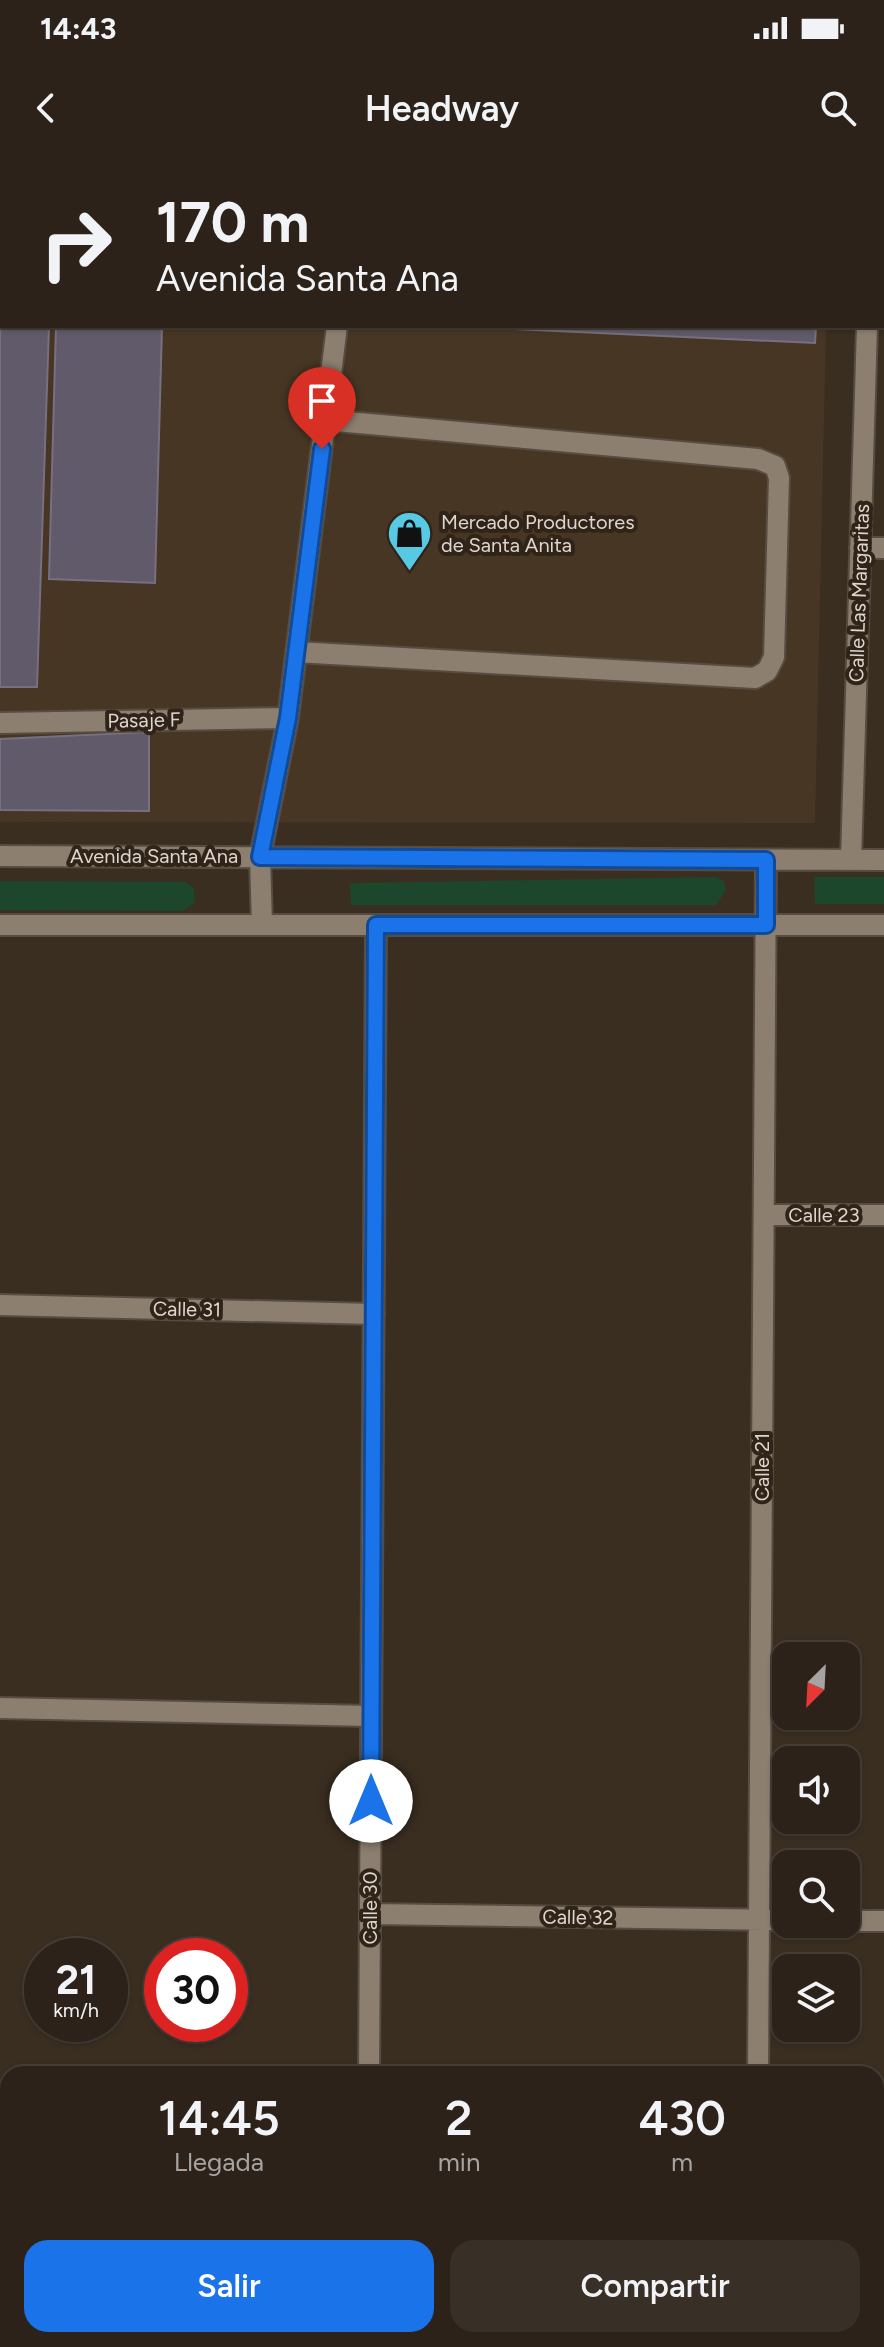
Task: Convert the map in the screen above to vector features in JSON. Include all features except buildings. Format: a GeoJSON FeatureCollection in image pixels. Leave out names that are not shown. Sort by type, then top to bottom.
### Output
{"type":"FeatureCollection","features":[{"type":"Feature","properties":{"kind":"street"},"geometry":{"type":"LineString","coordinates":[[262,925],[260,857],[288,718],[337,328]]}},
{"type":"Feature","properties":{"kind":"street","name":"Calle Las Margaritas"},"geometry":{"type":"LineString","coordinates":[[851,860],[867,328]]}},
{"type":"Feature","properties":{"kind":"street"},"geometry":{"type":"LineString","coordinates":[[296,652],[755,678],[767,671],[774,657],[779,478],[775,466],[758,459],[325,420]]}},
{"type":"Feature","properties":{"kind":"street"},"geometry":{"type":"LineString","coordinates":[[860,548],[884,548]]}},
{"type":"Feature","properties":{"kind":"street","name":"Pasaje F"},"geometry":{"type":"LineString","coordinates":[[0,723],[288,718]]}},
{"type":"Feature","properties":{"kind":"street","name":"Avenida Santa Ana"},"geometry":{"type":"LineString","coordinates":[[0,856],[884,860]]}},
{"type":"Feature","properties":{"kind":"street","name":"Calle 21"},"geometry":{"type":"LineString","coordinates":[[758,2066],[766,860]]}},
{"type":"Feature","properties":{"kind":"street"},"geometry":{"type":"LineString","coordinates":[[0,925],[884,925]]}},
{"type":"Feature","properties":{"kind":"street","name":"Calle 30"},"geometry":{"type":"LineString","coordinates":[[369,2066],[376,925]]}},
{"type":"Feature","properties":{"kind":"street","name":"Calle 23"},"geometry":{"type":"LineString","coordinates":[[764,1215],[884,1215]]}},
{"type":"Feature","properties":{"kind":"street","name":"Calle 31"},"geometry":{"type":"LineString","coordinates":[[0,1305],[374,1314]]}},
{"type":"Feature","properties":{"kind":"street"},"geometry":{"type":"LineString","coordinates":[[0,1708],[371,1716]]}},
{"type":"Feature","properties":{"kind":"street","name":"Calle 32"},"geometry":{"type":"LineString","coordinates":[[370,1914],[772,1919]]}},
{"type":"Feature","properties":{"kind":"street"},"geometry":{"type":"LineString","coordinates":[[860,1921],[884,1921]]}},
{"type":"Feature","properties":{"kind":"shaded area","name":"Mercado Productores de Santa Anita"},"geometry":{"type":"Polygon","coordinates":[[[0,328],[826,328],[815,823],[0,822],[0,328]]]}},
{"type":"Feature","properties":{"kind":"green space"},"geometry":{"type":"Polygon","coordinates":[[[716,877],[724,881],[726,890],[716,905],[351,905],[350,884],[358,883],[716,877]]]}},
{"type":"Feature","properties":{"kind":"green space"},"geometry":{"type":"Polygon","coordinates":[[[814,877],[884,877],[884,904],[815,904],[814,877]]]}},
{"type":"Feature","properties":{"kind":"green space"},"geometry":{"type":"Polygon","coordinates":[[[0,881],[185,882],[194,888],[195,902],[183,911],[0,910],[0,881]]]}},
{"type":"Feature","properties":{"kind":"place","name":"Mercado Productores de Santa Anita"},"geometry":{"type":"Point","coordinates":[410,573]}},
{"type":"Feature","properties":{"kind":"route"},"geometry":{"type":"LineString","coordinates":[[322,449],[288,718],[260,857],[766,860],[766,925],[376,925],[371,1801]]}}]}
